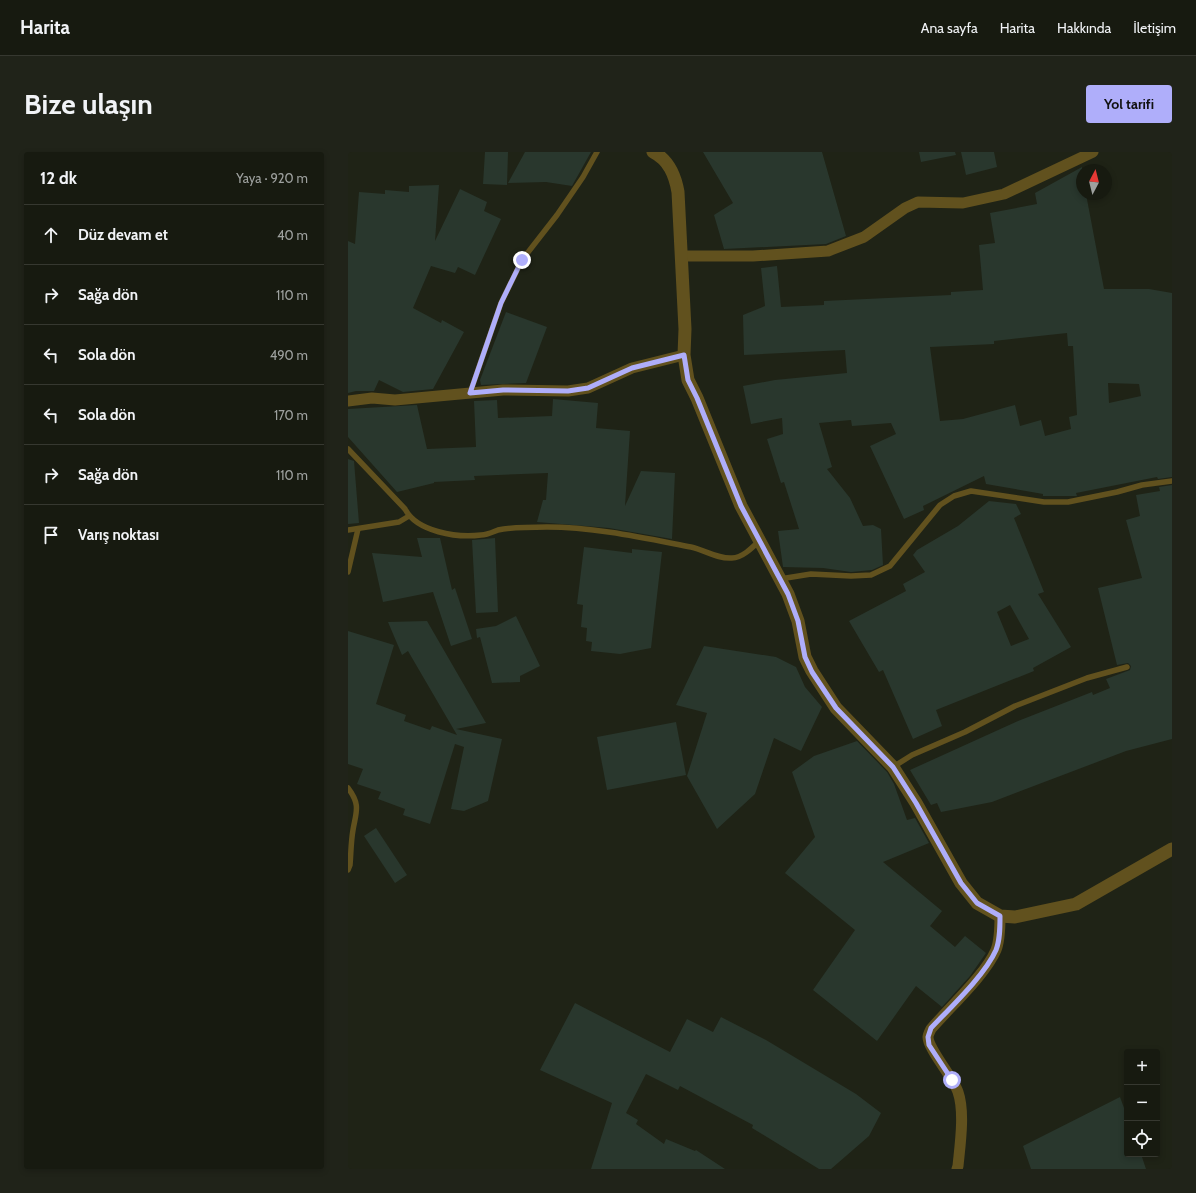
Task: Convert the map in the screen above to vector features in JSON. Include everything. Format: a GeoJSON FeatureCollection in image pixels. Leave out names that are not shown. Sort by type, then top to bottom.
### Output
{"type":"FeatureCollection","features":[{"type":"Feature","properties":{"kind":"street"},"geometry":{"type":"LineString","coordinates":[[653,152],[660,155],[670,167],[676,178],[682,256],[685,329],[684,355],[688,380],[697,398],[741,506],[780,579],[798,621],[805,657],[812,672],[836,708],[893,767],[916,803],[961,883],[977,903],[1000,916],[1015,917],[1076,904],[1172,849]]}},
{"type":"Feature","properties":{"kind":"street"},"geometry":{"type":"LineString","coordinates":[[682,256],[753,256],[828,251],[864,237],[905,208],[918,202],[963,204],[1004,194],[1093,152]]}},
{"type":"Feature","properties":{"kind":"street"},"geometry":{"type":"LineString","coordinates":[[348,401],[372,398],[396,400],[503,390],[568,391],[588,388],[632,368],[684,355]]}},
{"type":"Feature","properties":{"kind":"street"},"geometry":{"type":"LineString","coordinates":[[957,1169],[961,1111],[958,1092],[944,1065],[929,1045],[928,1037],[931,1028],[984,969],[996,950],[999,936],[1000,916]]}},
{"type":"Feature","properties":{"kind":"lane"},"geometry":{"type":"LineString","coordinates":[[470,393],[501,303],[522,260],[557,215],[583,177],[596,152]]}},
{"type":"Feature","properties":{"kind":"lane"},"geometry":{"type":"LineString","coordinates":[[348,449],[405,509],[409,516],[421,525],[438,531],[459,535],[481,535],[500,530],[574,528],[693,548],[722,557],[733,558],[744,554],[760,541]]}},
{"type":"Feature","properties":{"kind":"lane"},"geometry":{"type":"LineString","coordinates":[[780,579],[811,574],[850,576],[871,574],[890,566],[940,505],[954,496],[971,491],[1029,500],[1068,502],[1117,492],[1142,485],[1172,481]]}},
{"type":"Feature","properties":{"kind":"lane"},"geometry":{"type":"LineString","coordinates":[[348,530],[399,522],[409,516]]}},
{"type":"Feature","properties":{"kind":"lane"},"geometry":{"type":"LineString","coordinates":[[348,572],[358,529]]}},
{"type":"Feature","properties":{"kind":"lane"},"geometry":{"type":"LineString","coordinates":[[893,767],[912,755],[965,732],[1015,706],[1087,678],[1127,667]]}},
{"type":"Feature","properties":{"kind":"lane"},"geometry":{"type":"LineString","coordinates":[[348,788],[353,794],[357,815],[353,829],[350,864],[348,870]]}},
{"type":"Feature","properties":{"kind":"building"},"geometry":{"type":"Polygon","coordinates":[[[485,152],[508,152],[507,185],[483,184],[485,152]]]}},
{"type":"Feature","properties":{"kind":"building"},"geometry":{"type":"Polygon","coordinates":[[[525,152],[591,152],[572,186],[546,182],[508,183],[525,152]]]}},
{"type":"Feature","properties":{"kind":"building"},"geometry":{"type":"Polygon","coordinates":[[[703,152],[822,152],[846,236],[826,244],[724,249],[714,215],[733,203],[703,152]]]}},
{"type":"Feature","properties":{"kind":"building"},"geometry":{"type":"Polygon","coordinates":[[[919,152],[955,152],[956,155],[921,162],[919,152]]]}},
{"type":"Feature","properties":{"kind":"building"},"geometry":{"type":"Polygon","coordinates":[[[961,152],[994,152],[997,167],[966,175],[961,152]]]}},
{"type":"Feature","properties":{"kind":"building"},"geometry":{"type":"Polygon","coordinates":[[[1076,170],[1076,200],[1087,200],[1104,289],[1149,289],[1172,293],[1172,477],[1158,479],[1157,477],[1076,493],[1077,496],[1043,496],[1043,494],[986,484],[984,476],[923,506],[924,510],[904,519],[870,446],[896,434],[891,423],[852,426],[851,420],[819,423],[832,467],[827,469],[850,498],[863,526],[873,525],[881,529],[883,565],[872,570],[851,572],[823,568],[783,567],[778,531],[799,529],[784,482],[781,483],[767,439],[783,434],[782,418],[751,424],[743,386],[775,380],[847,373],[845,350],[744,355],[743,315],[765,306],[761,268],[777,266],[781,307],[824,305],[824,301],[951,295],[951,292],[983,290],[979,245],[995,243],[990,213],[1037,204],[1035,193],[1076,170]],[[1067,333],[994,341],[994,344],[930,347],[940,421],[963,419],[1015,405],[1020,426],[1041,420],[1045,436],[1071,429],[1069,417],[1077,415],[1073,346],[1068,346],[1067,333]],[[1108,383],[1109,403],[1141,396],[1139,384],[1108,383]]]}},
{"type":"Feature","properties":{"kind":"building"},"geometry":{"type":"Polygon","coordinates":[[[439,185],[435,241],[460,189],[487,202],[484,211],[501,219],[475,275],[458,267],[455,273],[431,266],[413,308],[441,323],[442,320],[464,332],[433,389],[403,392],[379,380],[374,391],[356,391],[348,393],[348,241],[355,244],[359,192],[385,194],[385,190],[409,192],[409,186],[439,185]]]}},
{"type":"Feature","properties":{"kind":"building"},"geometry":{"type":"Polygon","coordinates":[[[506,312],[547,327],[526,383],[481,385],[480,380],[506,312]]]}},
{"type":"Feature","properties":{"kind":"building"},"geometry":{"type":"Polygon","coordinates":[[[553,399],[598,403],[596,428],[630,431],[625,506],[641,471],[675,473],[672,539],[609,528],[537,522],[543,500],[546,500],[548,473],[474,476],[475,480],[434,482],[397,492],[348,437],[348,409],[417,405],[427,449],[476,447],[474,401],[497,400],[498,418],[552,416],[553,399]]]}},
{"type":"Feature","properties":{"kind":"building"},"geometry":{"type":"Polygon","coordinates":[[[348,459],[354,461],[359,523],[348,524],[348,459]]]}},
{"type":"Feature","properties":{"kind":"building"},"geometry":{"type":"Polygon","coordinates":[[[1172,485],[1172,739],[1126,751],[992,802],[941,812],[937,803],[931,805],[910,770],[1018,721],[1092,692],[1093,695],[1110,688],[1106,679],[1130,670],[1131,666],[1128,663],[1117,665],[1098,588],[1142,578],[1126,520],[1140,516],[1136,495],[1160,491],[1159,487],[1172,485]]]}},
{"type":"Feature","properties":{"kind":"building"},"geometry":{"type":"Polygon","coordinates":[[[989,501],[1016,504],[1021,514],[1014,518],[1044,592],[1038,594],[1071,647],[1033,668],[1034,671],[936,710],[942,726],[913,739],[883,670],[879,672],[849,621],[906,591],[903,584],[925,572],[913,555],[917,550],[958,526],[989,501]],[[1010,605],[997,612],[1011,646],[1029,639],[1010,605]]]}},
{"type":"Feature","properties":{"kind":"building"},"geometry":{"type":"Polygon","coordinates":[[[417,538],[440,538],[452,590],[455,588],[472,639],[451,646],[433,592],[383,602],[372,553],[422,557],[417,538]]]}},
{"type":"Feature","properties":{"kind":"building"},"geometry":{"type":"Polygon","coordinates":[[[495,538],[498,612],[476,613],[472,540],[495,538]]]}},
{"type":"Feature","properties":{"kind":"building"},"geometry":{"type":"Polygon","coordinates":[[[584,547],[632,553],[632,549],[662,552],[651,648],[620,654],[591,651],[592,642],[586,641],[587,628],[581,627],[583,605],[577,604],[584,547]]]}},
{"type":"Feature","properties":{"kind":"building"},"geometry":{"type":"Polygon","coordinates":[[[516,616],[540,666],[520,676],[520,682],[492,683],[480,637],[477,638],[476,629],[496,626],[516,616]]]}},
{"type":"Feature","properties":{"kind":"building"},"geometry":{"type":"Polygon","coordinates":[[[427,621],[486,723],[456,729],[502,739],[488,801],[464,811],[451,809],[464,747],[455,744],[430,824],[403,815],[405,809],[378,799],[381,792],[357,784],[363,769],[348,764],[348,631],[394,645],[376,704],[406,715],[404,721],[430,730],[432,726],[457,735],[408,651],[402,655],[388,622],[427,621]]]}},
{"type":"Feature","properties":{"kind":"building"},"geometry":{"type":"Polygon","coordinates":[[[704,646],[776,657],[796,667],[805,687],[822,707],[801,751],[774,738],[755,794],[717,829],[687,776],[707,713],[676,705],[704,646]]]}},
{"type":"Feature","properties":{"kind":"building"},"geometry":{"type":"Polygon","coordinates":[[[676,722],[686,775],[607,790],[597,737],[676,722]]]}},
{"type":"Feature","properties":{"kind":"building"},"geometry":{"type":"Polygon","coordinates":[[[857,741],[887,772],[894,784],[907,820],[915,818],[929,843],[883,862],[942,911],[930,926],[955,947],[965,936],[986,953],[970,976],[942,1007],[916,986],[877,1041],[813,990],[855,930],[785,873],[815,837],[792,772],[814,756],[857,741]]]}},
{"type":"Feature","properties":{"kind":"building"},"geometry":{"type":"Polygon","coordinates":[[[376,828],[407,875],[395,883],[364,836],[376,828]]]}},
{"type":"Feature","properties":{"kind":"building"},"geometry":{"type":"Polygon","coordinates":[[[575,1003],[670,1052],[687,1019],[713,1032],[721,1017],[766,1040],[856,1094],[881,1113],[869,1136],[831,1169],[819,1169],[752,1128],[753,1125],[680,1086],[678,1090],[646,1074],[626,1113],[638,1120],[636,1124],[664,1144],[666,1139],[695,1151],[696,1150],[725,1169],[591,1169],[612,1103],[540,1070],[575,1003]]]}},
{"type":"Feature","properties":{"kind":"building"},"geometry":{"type":"Polygon","coordinates":[[[1120,1097],[1124,1108],[1124,1157],[1142,1157],[1146,1169],[1031,1169],[1023,1146],[1120,1097]]]}},
{"type":"Feature","properties":{"kind":"route"},"geometry":{"type":"LineString","coordinates":[[522,260],[501,303],[470,393],[503,390],[568,391],[588,388],[632,368],[684,355],[688,380],[697,398],[741,506],[788,594],[798,621],[805,657],[812,672],[836,708],[872,743],[893,767],[916,803],[961,883],[977,903],[1000,916],[999,936],[996,950],[984,969],[931,1028],[928,1037],[929,1045],[944,1065],[952,1080]]}}]}
